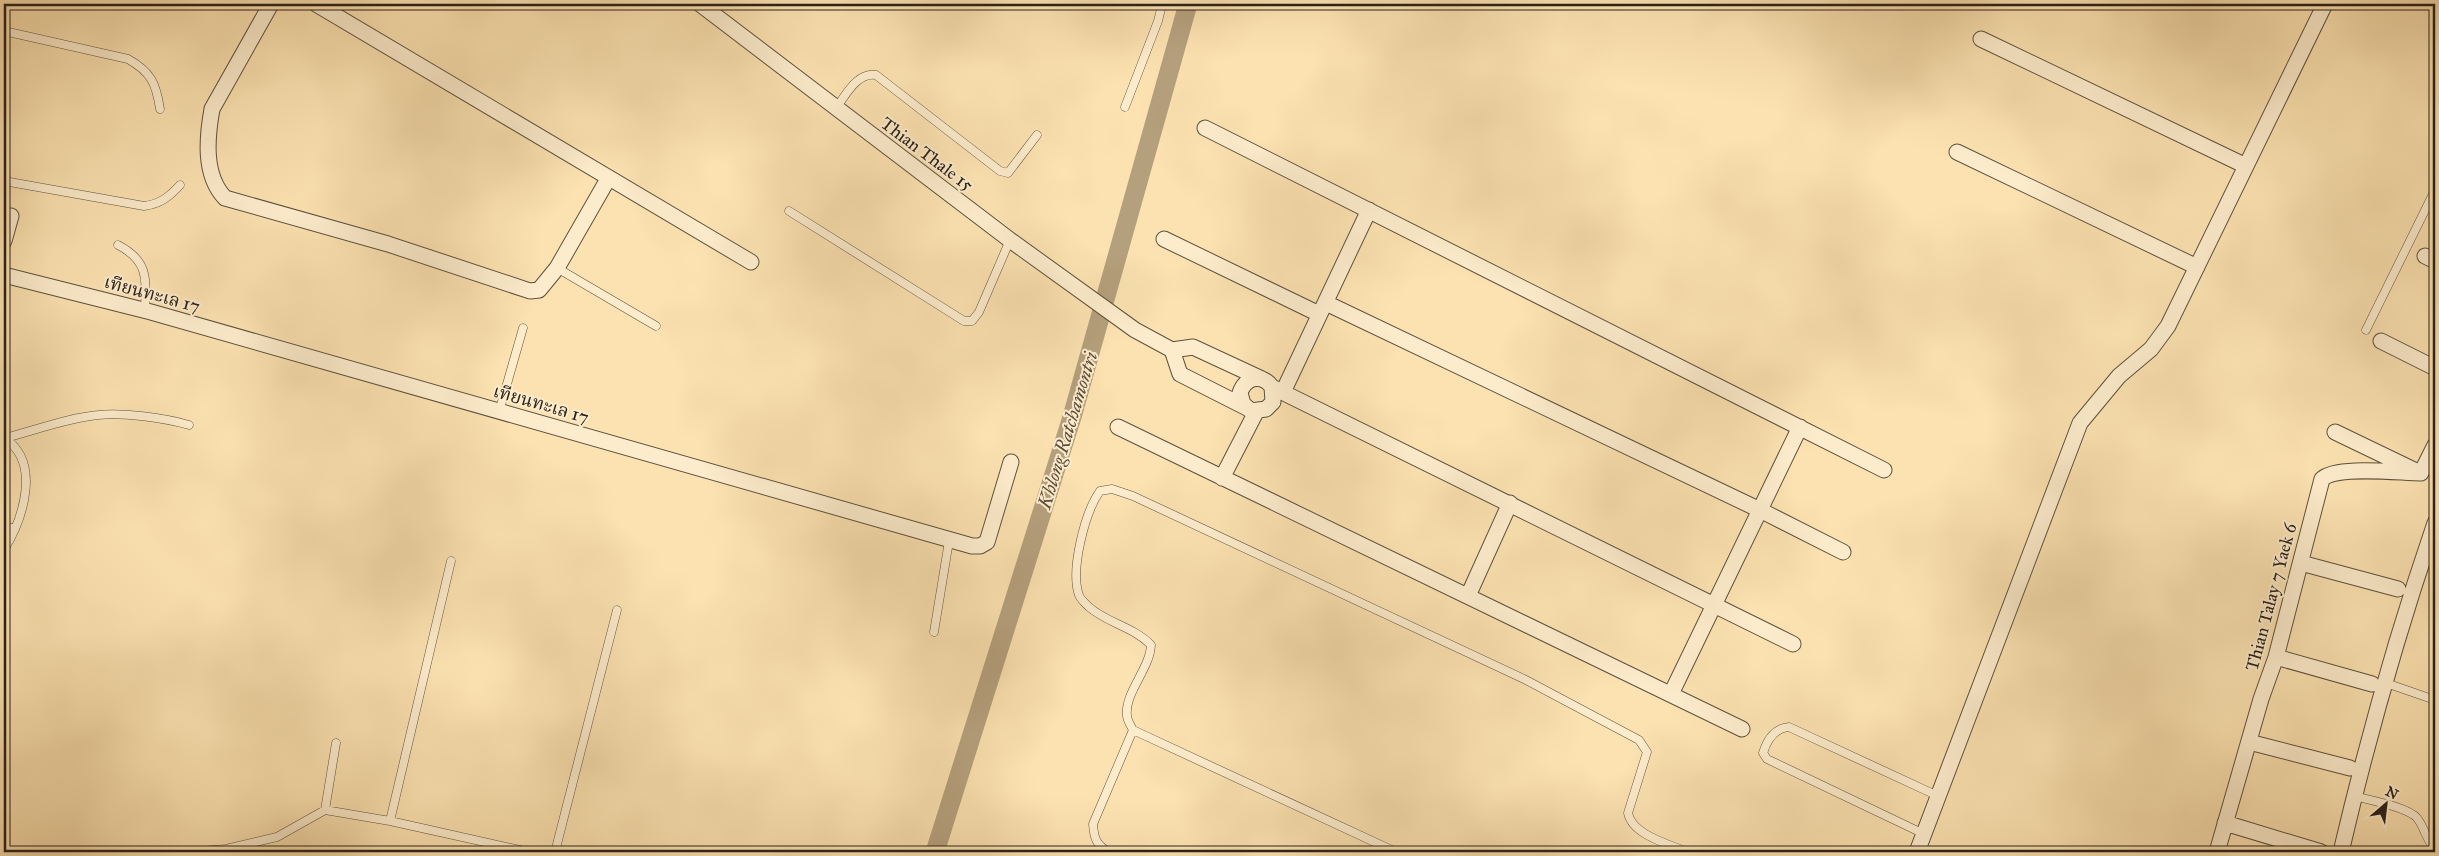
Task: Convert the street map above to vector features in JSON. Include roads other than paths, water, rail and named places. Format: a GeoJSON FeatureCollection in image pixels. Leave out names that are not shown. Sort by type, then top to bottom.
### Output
{"type":"FeatureCollection","features":[{"type":"Feature","properties":{"kind":"street"},"geometry":{"type":"LineString","coordinates":[[271,4],[212,108],[209,134],[211,175],[216,188],[225,198],[388,244],[530,291],[539,290],[557,268],[608,179]]}},
{"type":"Feature","properties":{"kind":"street"},"geometry":{"type":"LineString","coordinates":[[316,4],[608,179],[751,262]]}},
{"type":"Feature","properties":{"kind":"street","name":"Thian Thale 15"},"geometry":{"type":"LineString","coordinates":[[700,4],[1010,240],[1135,330],[1172,350]]}},
{"type":"Feature","properties":{"kind":"street"},"geometry":{"type":"LineString","coordinates":[[1918,852],[2080,423],[2120,376],[2162,336],[2325,4]]}},
{"type":"Feature","properties":{"kind":"street"},"geometry":{"type":"LineString","coordinates":[[1981,39],[2246,166]]}},
{"type":"Feature","properties":{"kind":"street"},"geometry":{"type":"LineString","coordinates":[[1205,128],[1884,470]]}},
{"type":"Feature","properties":{"kind":"street"},"geometry":{"type":"LineString","coordinates":[[1957,152],[2197,267]]}},
{"type":"Feature","properties":{"kind":"street"},"geometry":{"type":"LineString","coordinates":[[1369,210],[1323,309],[1272,386],[1274,397],[1270,406],[1252,410],[1180,374],[1172,350],[1193,347],[1272,386],[1510,503],[1793,644]]}},
{"type":"Feature","properties":{"kind":"street"},"geometry":{"type":"LineString","coordinates":[[4,242],[11,216]]}},
{"type":"Feature","properties":{"kind":"street"},"geometry":{"type":"LineString","coordinates":[[1164,239],[1323,309],[1760,510],[1842,552]]}},
{"type":"Feature","properties":{"kind":"street","name":"เทียนทะเล 17"},"geometry":{"type":"LineString","coordinates":[[4,275],[145,310],[499,412],[859,512],[949,541],[972,546],[980,546],[987,542],[1011,462]]}},
{"type":"Feature","properties":{"kind":"street"},"geometry":{"type":"LineString","coordinates":[[2381,342],[2435,368]]}},
{"type":"Feature","properties":{"kind":"street"},"geometry":{"type":"LineString","coordinates":[[1252,410],[1241,399],[1242,387],[1250,379],[1272,386]]}},
{"type":"Feature","properties":{"kind":"street"},"geometry":{"type":"LineString","coordinates":[[1222,478],[1252,410]]}},
{"type":"Feature","properties":{"kind":"street"},"geometry":{"type":"LineString","coordinates":[[1118,427],[1742,729]]}},
{"type":"Feature","properties":{"kind":"street"},"geometry":{"type":"LineString","coordinates":[[1670,694],[1800,427]]}},
{"type":"Feature","properties":{"kind":"street"},"geometry":{"type":"LineString","coordinates":[[2335,432],[2421,474],[2435,445]]}},
{"type":"Feature","properties":{"kind":"street","name":"Thian Talay 7 Yaek 6"},"geometry":{"type":"LineString","coordinates":[[2217,852],[2261,700],[2276,657],[2319,486],[2325,476],[2353,472],[2421,474]]}},
{"type":"Feature","properties":{"kind":"street"},"geometry":{"type":"LineString","coordinates":[[1468,596],[1510,503]]}},
{"type":"Feature","properties":{"kind":"street"},"geometry":{"type":"LineString","coordinates":[[2341,852],[2379,684],[2435,523]]}},
{"type":"Feature","properties":{"kind":"street"},"geometry":{"type":"LineString","coordinates":[[2301,563],[2398,589]]}},
{"type":"Feature","properties":{"kind":"street"},"geometry":{"type":"LineString","coordinates":[[2276,657],[2379,684]]}},
{"type":"Feature","properties":{"kind":"street"},"geometry":{"type":"LineString","coordinates":[[2250,742],[2350,768]]}},
{"type":"Feature","properties":{"kind":"street"},"geometry":{"type":"LineString","coordinates":[[2224,823],[2321,852]]}},
{"type":"Feature","properties":{"kind":"lane"},"geometry":{"type":"LineString","coordinates":[[1125,107],[1158,21],[1161,9],[1159,4]]}},
{"type":"Feature","properties":{"kind":"lane"},"geometry":{"type":"LineString","coordinates":[[4,30],[128,59],[141,66],[149,75],[157,89],[160,109]]}},
{"type":"Feature","properties":{"kind":"lane"},"geometry":{"type":"LineString","coordinates":[[836,108],[860,78],[868,74],[876,75],[1000,171],[1008,172],[1037,135]]}},
{"type":"Feature","properties":{"kind":"lane"},"geometry":{"type":"LineString","coordinates":[[4,181],[144,206],[157,204],[171,195],[180,184]]}},
{"type":"Feature","properties":{"kind":"lane"},"geometry":{"type":"LineString","coordinates":[[2366,330],[2435,190]]}},
{"type":"Feature","properties":{"kind":"lane"},"geometry":{"type":"LineString","coordinates":[[789,211],[964,321],[972,321],[979,312],[1010,240]]}},
{"type":"Feature","properties":{"kind":"lane"},"geometry":{"type":"LineString","coordinates":[[118,245],[130,251],[145,271],[145,310]]}},
{"type":"Feature","properties":{"kind":"lane"},"geometry":{"type":"LineString","coordinates":[[557,268],[656,326]]}},
{"type":"Feature","properties":{"kind":"lane"},"geometry":{"type":"LineString","coordinates":[[499,412],[522,328]]}},
{"type":"Feature","properties":{"kind":"lane"},"geometry":{"type":"LineString","coordinates":[[5,438],[97,415],[120,414],[174,421],[189,425]]}},
{"type":"Feature","properties":{"kind":"lane"},"geometry":{"type":"LineString","coordinates":[[4,550],[16,529],[23,509],[25,473],[19,452],[5,438]]}},
{"type":"Feature","properties":{"kind":"lane"},"geometry":{"type":"LineString","coordinates":[[1396,852],[1133,730],[1127,717],[1128,706],[1150,656],[1151,645],[1144,638],[1089,608],[1079,596],[1078,556],[1085,524],[1093,500],[1100,491],[1112,489],[1142,500],[1422,629],[1526,680],[1639,740],[1646,752],[1628,813],[1629,820],[1643,832],[1687,852]]}},
{"type":"Feature","properties":{"kind":"lane"},"geometry":{"type":"LineString","coordinates":[[4,526],[16,529]]}},
{"type":"Feature","properties":{"kind":"lane"},"geometry":{"type":"LineString","coordinates":[[934,632],[949,541]]}},
{"type":"Feature","properties":{"kind":"lane"},"geometry":{"type":"LineString","coordinates":[[390,821],[451,561]]}},
{"type":"Feature","properties":{"kind":"lane"},"geometry":{"type":"LineString","coordinates":[[555,852],[617,610]]}},
{"type":"Feature","properties":{"kind":"lane"},"geometry":{"type":"LineString","coordinates":[[2379,684],[2435,700]]}},
{"type":"Feature","properties":{"kind":"lane"},"geometry":{"type":"LineString","coordinates":[[1924,834],[1767,759],[1763,753],[1764,749],[1776,731],[1781,727],[1789,726],[1938,796]]}},
{"type":"Feature","properties":{"kind":"lane"},"geometry":{"type":"LineString","coordinates":[[1109,852],[1098,846],[1093,836],[1093,824],[1133,730]]}},
{"type":"Feature","properties":{"kind":"lane"},"geometry":{"type":"LineString","coordinates":[[325,810],[336,743]]}},
{"type":"Feature","properties":{"kind":"lane"},"geometry":{"type":"LineString","coordinates":[[2354,796],[2405,810],[2416,817],[2427,840],[2435,849]]}},
{"type":"Feature","properties":{"kind":"lane"},"geometry":{"type":"LineString","coordinates":[[188,852],[226,849],[277,836],[325,810],[390,821],[530,852]]}},
{"type":"Feature","properties":{"kind":"waterway","name":"Khlong Ratchamontri"},"geometry":{"type":"LineString","coordinates":[[935,852],[1072,417],[1188,4]]}}]}
